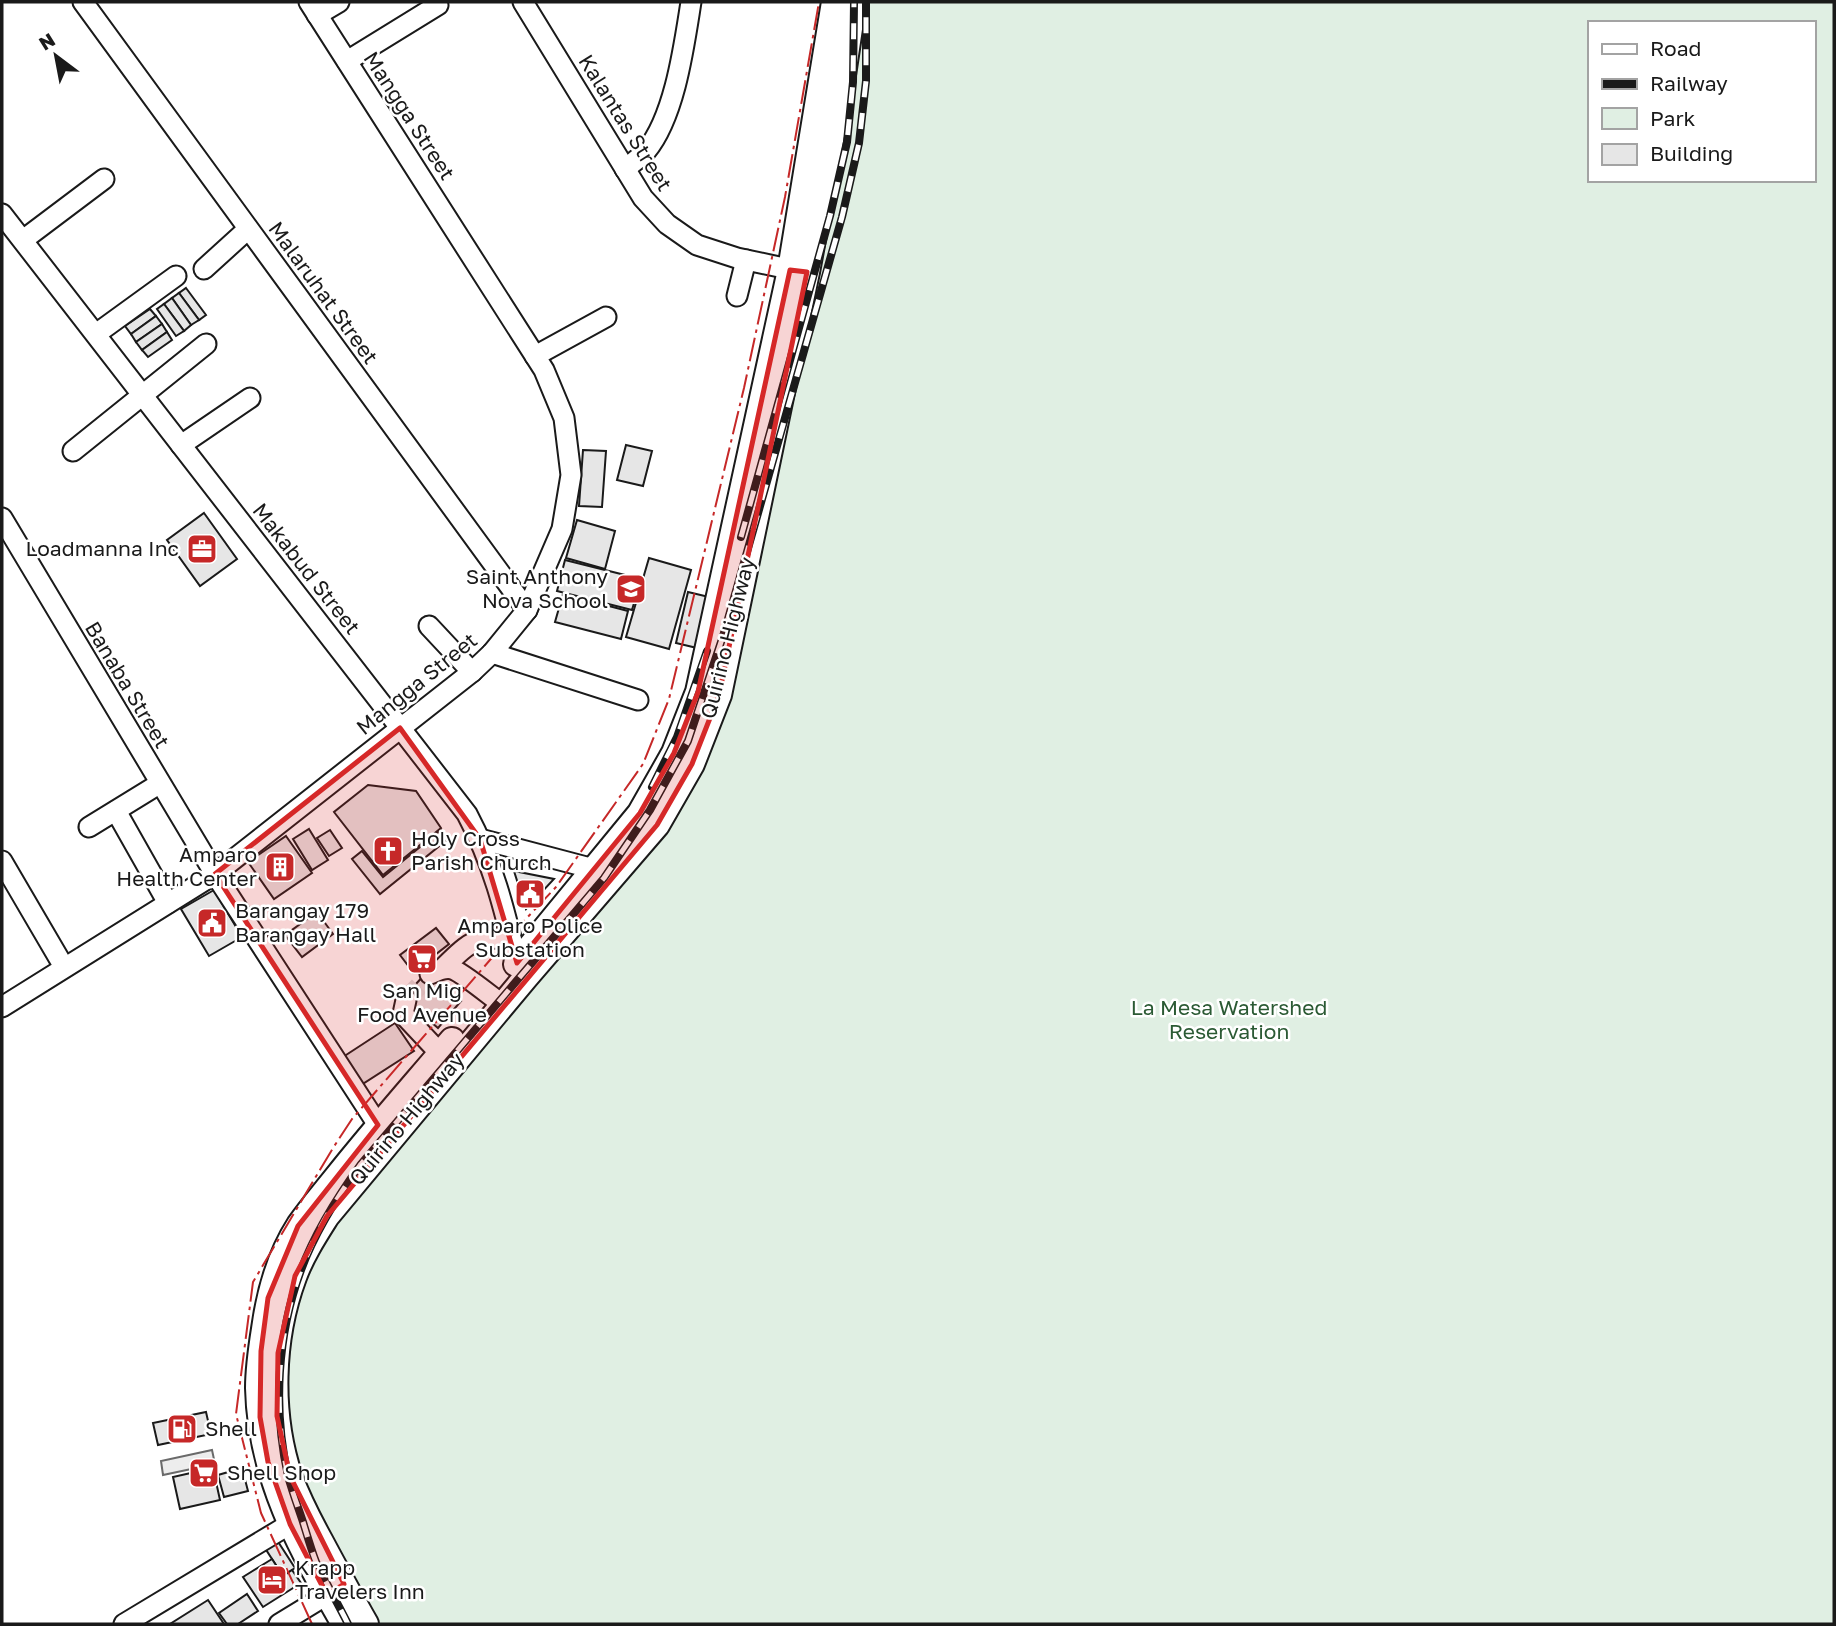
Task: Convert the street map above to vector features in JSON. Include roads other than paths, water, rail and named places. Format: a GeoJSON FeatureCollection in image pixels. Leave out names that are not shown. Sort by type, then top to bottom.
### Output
{"type":"FeatureCollection","features":[{"type":"Feature","properties":{"kind":"main road","name":"Quirino Highway"},"geometry":{"type":"LineString","coordinates":[[344,1624],[335,1590],[299,1520],[277,1416],[275,1384],[281,1326],[295,1276],[310,1242],[386,1131],[522,970],[656,825],[692,764],[719,695],[799,271],[834,2]]}},
{"type":"Feature","properties":{"kind":"main road","name":"Quirino Highway"},"geometry":{"type":"LineString","coordinates":[[522,970],[594,869],[640,813],[674,753],[698,692],[799,271],[843,75],[854,2]]}},
{"type":"Feature","properties":{"kind":"main road","name":"Quirino Highway"},"geometry":{"type":"LineString","coordinates":[[335,1590],[366,1624]]}},
{"type":"Feature","properties":{"kind":"street","name":"Malaruhat Street"},"geometry":{"type":"LineString","coordinates":[[83,2],[527,610]]}},
{"type":"Feature","properties":{"kind":"street"},"geometry":{"type":"LineString","coordinates":[[313,8],[339,2]]}},
{"type":"Feature","properties":{"kind":"street","name":"Kalantas Street"},"geometry":{"type":"LineString","coordinates":[[523,2],[643,198],[667,224],[697,245],[746,260],[799,271]]}},
{"type":"Feature","properties":{"kind":"street"},"geometry":{"type":"LineString","coordinates":[[625,169],[644,153],[664,120],[683,54],[691,2]]}},
{"type":"Feature","properties":{"kind":"street"},"geometry":{"type":"LineString","coordinates":[[346,61],[438,5]]}},
{"type":"Feature","properties":{"kind":"street","name":"Mangga Street"},"geometry":{"type":"LineString","coordinates":[[2,1007],[215,874],[472,672],[492,653],[527,610],[562,529],[571,475],[564,418],[544,370],[313,8]]}},
{"type":"Feature","properties":{"kind":"street"},"geometry":{"type":"LineString","coordinates":[[23,240],[104,179]]}},
{"type":"Feature","properties":{"kind":"street","name":"Makabud Street"},"geometry":{"type":"LineString","coordinates":[[2,214],[467,814],[480,839],[500,894],[522,970]]}},
{"type":"Feature","properties":{"kind":"street"},"geometry":{"type":"LineString","coordinates":[[204,269],[248,229]]}},
{"type":"Feature","properties":{"kind":"street"},"geometry":{"type":"LineString","coordinates":[[737,296],[746,260]]}},
{"type":"Feature","properties":{"kind":"street"},"geometry":{"type":"LineString","coordinates":[[96,334],[176,276]]}},
{"type":"Feature","properties":{"kind":"street"},"geometry":{"type":"LineString","coordinates":[[535,356],[606,317]]}},
{"type":"Feature","properties":{"kind":"street"},"geometry":{"type":"LineString","coordinates":[[73,451],[206,344]]}},
{"type":"Feature","properties":{"kind":"street"},"geometry":{"type":"LineString","coordinates":[[181,445],[250,398]]}},
{"type":"Feature","properties":{"kind":"street","name":"Banaba Street"},"geometry":{"type":"LineString","coordinates":[[2,518],[215,874],[386,1131]]}},
{"type":"Feature","properties":{"kind":"street"},"geometry":{"type":"LineString","coordinates":[[429,626],[472,672]]}},
{"type":"Feature","properties":{"kind":"street"},"geometry":{"type":"LineString","coordinates":[[492,653],[638,700]]}},
{"type":"Feature","properties":{"kind":"street"},"geometry":{"type":"LineString","coordinates":[[89,827],[159,784]]}},
{"type":"Feature","properties":{"kind":"street"},"geometry":{"type":"LineString","coordinates":[[116,811],[168,903]]}},
{"type":"Feature","properties":{"kind":"street"},"geometry":{"type":"LineString","coordinates":[[480,839],[594,869]]}},
{"type":"Feature","properties":{"kind":"street"},"geometry":{"type":"LineString","coordinates":[[2,861],[64,967]]}},
{"type":"Feature","properties":{"kind":"street"},"geometry":{"type":"LineString","coordinates":[[496,1000],[452,969],[436,972],[476,941],[511,938]]}},
{"type":"Feature","properties":{"kind":"street"},"geometry":{"type":"LineString","coordinates":[[406,1000],[403,1014],[446,1060]]}},
{"type":"Feature","properties":{"kind":"street"},"geometry":{"type":"LineString","coordinates":[[124,1624],[299,1520]]}},
{"type":"Feature","properties":{"kind":"street"},"geometry":{"type":"LineString","coordinates":[[279,1624],[335,1590]]}},
{"type":"Feature","properties":{"kind":"tunnel"},"geometry":{"type":"LineString","coordinates":[[406,1000],[430,974]]}},
{"type":"Feature","properties":{"kind":"railway"},"geometry":{"type":"LineString","coordinates":[[741,537],[830,216],[847,142],[853,82],[854,2]]}},
{"type":"Feature","properties":{"kind":"railway"},"geometry":{"type":"LineString","coordinates":[[348,1624],[316,1562],[290,1482],[283,1451],[280,1372],[282,1346],[293,1295],[320,1228],[361,1164],[604,878],[650,810],[688,741],[724,633],[842,217],[859,143],[866,81],[866,2]]}},
{"type":"Feature","properties":{"kind":"railway"},"geometry":{"type":"LineString","coordinates":[[652,787],[677,737],[707,651]]}},
{"type":"Feature","properties":{"kind":"place","name":"Loadmanna Inc"},"geometry":{"type":"Point","coordinates":[202,549]}},
{"type":"Feature","properties":{"kind":"place","name":"Saint Anthony Nova School"},"geometry":{"type":"Point","coordinates":[631,589]}},
{"type":"Feature","properties":{"kind":"place","name":"Holy Cross Parish Church"},"geometry":{"type":"Point","coordinates":[388,851]}},
{"type":"Feature","properties":{"kind":"place","name":"Amparo Health Center"},"geometry":{"type":"Point","coordinates":[280,867]}},
{"type":"Feature","properties":{"kind":"place","name":"Amparo Police Substation"},"geometry":{"type":"Point","coordinates":[530,894]}},
{"type":"Feature","properties":{"kind":"place","name":"Barangay 179 Barangay Hall"},"geometry":{"type":"Point","coordinates":[212,923]}},
{"type":"Feature","properties":{"kind":"place","name":"San Mig Food Avenue"},"geometry":{"type":"Point","coordinates":[422,959]}},
{"type":"Feature","properties":{"kind":"place","name":"Shell"},"geometry":{"type":"Point","coordinates":[182,1429]}},
{"type":"Feature","properties":{"kind":"place","name":"Shell Shop"},"geometry":{"type":"Point","coordinates":[204,1473]}},
{"type":"Feature","properties":{"kind":"place","name":"Krapp Travelers Inn"},"geometry":{"type":"Point","coordinates":[272,1580]}},
{"type":"Feature","properties":{"kind":"park label","name":"La Mesa Watershed Reservation"},"geometry":{"type":"Point","coordinates":[1229,1020]}}]}
